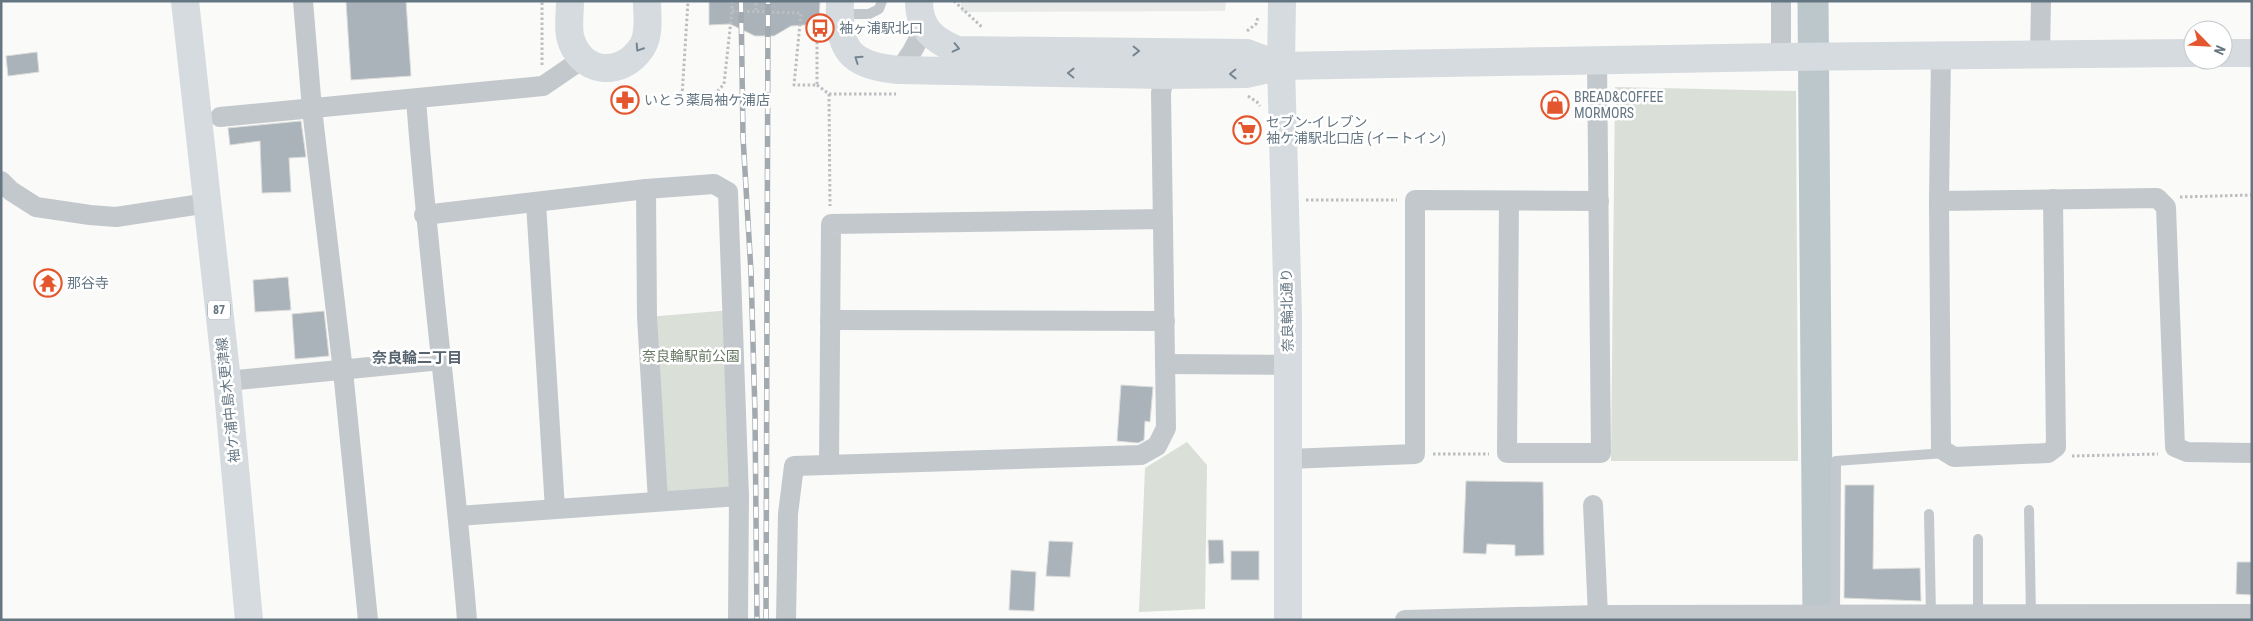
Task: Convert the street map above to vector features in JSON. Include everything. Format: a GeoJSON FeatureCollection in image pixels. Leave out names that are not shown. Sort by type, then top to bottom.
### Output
{"type":"FeatureCollection","features":[{"type":"Feature","properties":{"kind":"street","name":"袖ケ浦中島木更津線"},"geometry":{"type":"LineString","coordinates":[[185,1],[227,381],[249,620]]}},
{"type":"Feature","properties":{"kind":"street"},"geometry":{"type":"LineString","coordinates":[[302,1],[312,109],[343,371],[368,620]]}},
{"type":"Feature","properties":{"kind":"street"},"geometry":{"type":"LineString","coordinates":[[570,1],[570,36],[581,60],[599,68],[616,68],[631,60],[642,46],[647,34],[647,1]]}},
{"type":"Feature","properties":{"kind":"street","name":"奈良輪北通り"},"geometry":{"type":"LineString","coordinates":[[1282,1],[1281,66],[1288,365],[1288,620]]}},
{"type":"Feature","properties":{"kind":"street"},"geometry":{"type":"LineString","coordinates":[[1781,1],[1781,56]]}},
{"type":"Feature","properties":{"kind":"street"},"geometry":{"type":"LineString","coordinates":[[2040,54],[2041,1]]}},
{"type":"Feature","properties":{"kind":"street"},"geometry":{"type":"LineString","coordinates":[[832,12],[843,42],[852,56],[877,68],[898,70],[1164,75],[1246,74],[1281,66],[1781,56],[2183,53]]}},
{"type":"Feature","properties":{"kind":"street"},"geometry":{"type":"LineString","coordinates":[[898,70],[912,54],[922,14]]}},
{"type":"Feature","properties":{"kind":"street"},"geometry":{"type":"LineString","coordinates":[[922,14],[937,41],[957,50],[1247,53],[1281,66]]}},
{"type":"Feature","properties":{"kind":"street"},"geometry":{"type":"LineString","coordinates":[[2233,53],[2252,52]]}},
{"type":"Feature","properties":{"kind":"street"},"geometry":{"type":"LineString","coordinates":[[1941,55],[1939,201],[1941,449],[1954,457],[2048,453],[2056,447],[2053,200]]}},
{"type":"Feature","properties":{"kind":"street"},"geometry":{"type":"LineString","coordinates":[[220,116],[416,100],[543,86],[581,60]]}},
{"type":"Feature","properties":{"kind":"street"},"geometry":{"type":"LineString","coordinates":[[1509,201],[1507,454],[1601,453],[1597,60]]}},
{"type":"Feature","properties":{"kind":"street"},"geometry":{"type":"LineString","coordinates":[[786,620],[788,514],[794,466],[1141,455],[1157,446],[1166,428],[1160,93],[1164,75]]}},
{"type":"Feature","properties":{"kind":"street"},"geometry":{"type":"LineString","coordinates":[[416,100],[424,215],[458,516],[467,620]]}},
{"type":"Feature","properties":{"kind":"street"},"geometry":{"type":"LineString","coordinates":[[1,180],[11,191],[36,207],[90,215],[116,217],[208,203]]}},
{"type":"Feature","properties":{"kind":"street"},"geometry":{"type":"LineString","coordinates":[[424,215],[646,189],[714,184],[728,192],[739,496],[738,620]]}},
{"type":"Feature","properties":{"kind":"street"},"geometry":{"type":"LineString","coordinates":[[646,189],[647,317],[658,501]]}},
{"type":"Feature","properties":{"kind":"street"},"geometry":{"type":"LineString","coordinates":[[1939,201],[2157,198],[2166,208],[2175,447],[2187,452],[2252,453]]}},
{"type":"Feature","properties":{"kind":"street"},"geometry":{"type":"LineString","coordinates":[[1288,459],[1415,454],[1416,200],[1598,201]]}},
{"type":"Feature","properties":{"kind":"street"},"geometry":{"type":"LineString","coordinates":[[536,203],[554,509]]}},
{"type":"Feature","properties":{"kind":"street"},"geometry":{"type":"LineString","coordinates":[[829,466],[830,224],[1163,219]]}},
{"type":"Feature","properties":{"kind":"street"},"geometry":{"type":"LineString","coordinates":[[830,320],[1164,321]]}},
{"type":"Feature","properties":{"kind":"street"},"geometry":{"type":"LineString","coordinates":[[227,381],[441,360]]}},
{"type":"Feature","properties":{"kind":"street"},"geometry":{"type":"LineString","coordinates":[[1165,364],[1288,365]]}},
{"type":"Feature","properties":{"kind":"street"},"geometry":{"type":"LineString","coordinates":[[458,516],[739,496]]}},
{"type":"Feature","properties":{"kind":"street"},"geometry":{"type":"LineString","coordinates":[[1593,505],[1598,615]]}},
{"type":"Feature","properties":{"kind":"street"},"geometry":{"type":"LineString","coordinates":[[1405,620],[1598,615],[1931,616],[2252,614]]}},
{"type":"Feature","properties":{"kind":"lane"},"geometry":{"type":"LineString","coordinates":[[832,12],[868,14],[879,9],[882,1]]}},
{"type":"Feature","properties":{"kind":"lane"},"geometry":{"type":"LineString","coordinates":[[1835,616],[1836,461],[1948,453]]}},
{"type":"Feature","properties":{"kind":"lane"},"geometry":{"type":"LineString","coordinates":[[2029,510],[2031,615]]}},
{"type":"Feature","properties":{"kind":"lane"},"geometry":{"type":"LineString","coordinates":[[1929,514],[1931,616]]}},
{"type":"Feature","properties":{"kind":"lane"},"geometry":{"type":"LineString","coordinates":[[1978,539],[1978,615]]}},
{"type":"Feature","properties":{"kind":"path"},"geometry":{"type":"LineString","coordinates":[[542,1],[542,66]]}},
{"type":"Feature","properties":{"kind":"path"},"geometry":{"type":"LineString","coordinates":[[682,96],[688,1]]}},
{"type":"Feature","properties":{"kind":"path"},"geometry":{"type":"LineString","coordinates":[[714,95],[724,84],[732,1]]}},
{"type":"Feature","properties":{"kind":"path"},"geometry":{"type":"LineString","coordinates":[[756,3],[756,12]]}},
{"type":"Feature","properties":{"kind":"path"},"geometry":{"type":"LineString","coordinates":[[732,11],[801,13],[794,85],[817,85],[829,94],[830,224]]}},
{"type":"Feature","properties":{"kind":"path"},"geometry":{"type":"LineString","coordinates":[[817,85],[832,12]]}},
{"type":"Feature","properties":{"kind":"path"},"geometry":{"type":"LineString","coordinates":[[1245,94],[1257,102],[1261,109]]}},
{"type":"Feature","properties":{"kind":"path"},"geometry":{"type":"LineString","coordinates":[[2163,204],[2181,196],[2252,195]]}},
{"type":"Feature","properties":{"kind":"path"},"geometry":{"type":"LineString","coordinates":[[1285,200],[1416,200]]}},
{"type":"Feature","properties":{"kind":"path"},"geometry":{"type":"LineString","coordinates":[[2056,447],[2065,456],[2157,455],[2175,447]]}},
{"type":"Feature","properties":{"kind":"path"},"geometry":{"type":"LineString","coordinates":[[1415,454],[1507,454]]}},
{"type":"Feature","properties":{"kind":"shaded area"},"geometry":{"type":"Polygon","coordinates":[[[961,1],[1226,1],[1225,11],[961,12],[961,1]]]}},
{"type":"Feature","properties":{"kind":"green space"},"geometry":{"type":"Polygon","coordinates":[[[1615,87],[1796,91],[1798,461],[1611,461],[1615,87]]]}},
{"type":"Feature","properties":{"kind":"green space","name":"奈良輪駅前公園"},"geometry":{"type":"Polygon","coordinates":[[[732,310],[739,496],[658,501],[647,317],[732,310]]]}},
{"type":"Feature","properties":{"kind":"green space"},"geometry":{"type":"Polygon","coordinates":[[[1187,442],[1207,465],[1205,609],[1139,612],[1145,468],[1187,442]]]}},
{"type":"Feature","properties":{"kind":"building"},"geometry":{"type":"Polygon","coordinates":[[[346,1],[406,1],[411,76],[351,80],[346,1]]]}},
{"type":"Feature","properties":{"kind":"building"},"geometry":{"type":"Polygon","coordinates":[[[709,1],[820,1],[819,24],[791,26],[774,36],[755,36],[730,24],[709,25],[709,1]]]}},
{"type":"Feature","properties":{"kind":"building"},"geometry":{"type":"Polygon","coordinates":[[[37,52],[39,72],[8,76],[6,56],[37,52]]]}},
{"type":"Feature","properties":{"kind":"building"},"geometry":{"type":"Polygon","coordinates":[[[301,121],[306,157],[289,158],[291,192],[262,193],[260,141],[230,145],[228,128],[301,121]]]}},
{"type":"Feature","properties":{"kind":"building"},"geometry":{"type":"Polygon","coordinates":[[[288,277],[291,310],[255,312],[253,280],[288,277]]]}},
{"type":"Feature","properties":{"kind":"building"},"geometry":{"type":"Polygon","coordinates":[[[324,311],[329,356],[295,359],[292,314],[324,311]]]}},
{"type":"Feature","properties":{"kind":"building"},"geometry":{"type":"Polygon","coordinates":[[[1121,385],[1153,387],[1150,422],[1145,421],[1144,440],[1138,443],[1117,441],[1121,385]]]}},
{"type":"Feature","properties":{"kind":"building"},"geometry":{"type":"Polygon","coordinates":[[[1466,481],[1543,482],[1544,555],[1515,556],[1515,545],[1487,544],[1486,554],[1463,553],[1466,481]]]}},
{"type":"Feature","properties":{"kind":"building"},"geometry":{"type":"Polygon","coordinates":[[[1845,485],[1874,485],[1873,569],[1920,568],[1921,601],[1844,598],[1845,485]]]}},
{"type":"Feature","properties":{"kind":"building"},"geometry":{"type":"Polygon","coordinates":[[[1208,540],[1223,540],[1224,563],[1209,564],[1208,540]]]}},
{"type":"Feature","properties":{"kind":"building"},"geometry":{"type":"Polygon","coordinates":[[[1049,541],[1073,542],[1070,577],[1046,576],[1049,541]]]}},
{"type":"Feature","properties":{"kind":"building"},"geometry":{"type":"Polygon","coordinates":[[[1231,551],[1259,551],[1259,580],[1231,580],[1231,551]]]}},
{"type":"Feature","properties":{"kind":"building"},"geometry":{"type":"Polygon","coordinates":[[[2237,562],[2252,562],[2252,595],[2236,594],[2237,562]]]}},
{"type":"Feature","properties":{"kind":"building"},"geometry":{"type":"Polygon","coordinates":[[[1011,570],[1036,572],[1034,611],[1009,610],[1011,570]]]}},
{"type":"Feature","properties":{"kind":"waterway"},"geometry":{"type":"LineString","coordinates":[[1813,1],[1818,620]]}},
{"type":"Feature","properties":{"kind":"railway"},"geometry":{"type":"LineString","coordinates":[[741,1],[743,137],[751,272],[755,414],[757,620]]}},
{"type":"Feature","properties":{"kind":"railway"},"geometry":{"type":"LineString","coordinates":[[766,620],[768,1]]}},
{"type":"Feature","properties":{"kind":"place","name":"袖ヶ浦駅北口"},"geometry":{"type":"Point","coordinates":[820,28]}},
{"type":"Feature","properties":{"kind":"place","name":"いとう薬局袖ケ浦店"},"geometry":{"type":"Point","coordinates":[625,100]}},
{"type":"Feature","properties":{"kind":"place","name":"BREAD&COFFEE MORMORS"},"geometry":{"type":"Point","coordinates":[1555,105]}},
{"type":"Feature","properties":{"kind":"place","name":"セブン-イレブン 袖ケ浦駅北口店 (イートイン)"},"geometry":{"type":"Point","coordinates":[1247,130]}},
{"type":"Feature","properties":{"kind":"place","name":"那谷寺"},"geometry":{"type":"Point","coordinates":[48,283]}},
{"type":"Feature","properties":{"kind":"district","name":"奈良輪二丁目"},"geometry":{"type":"Point","coordinates":[417,358]}}]}
